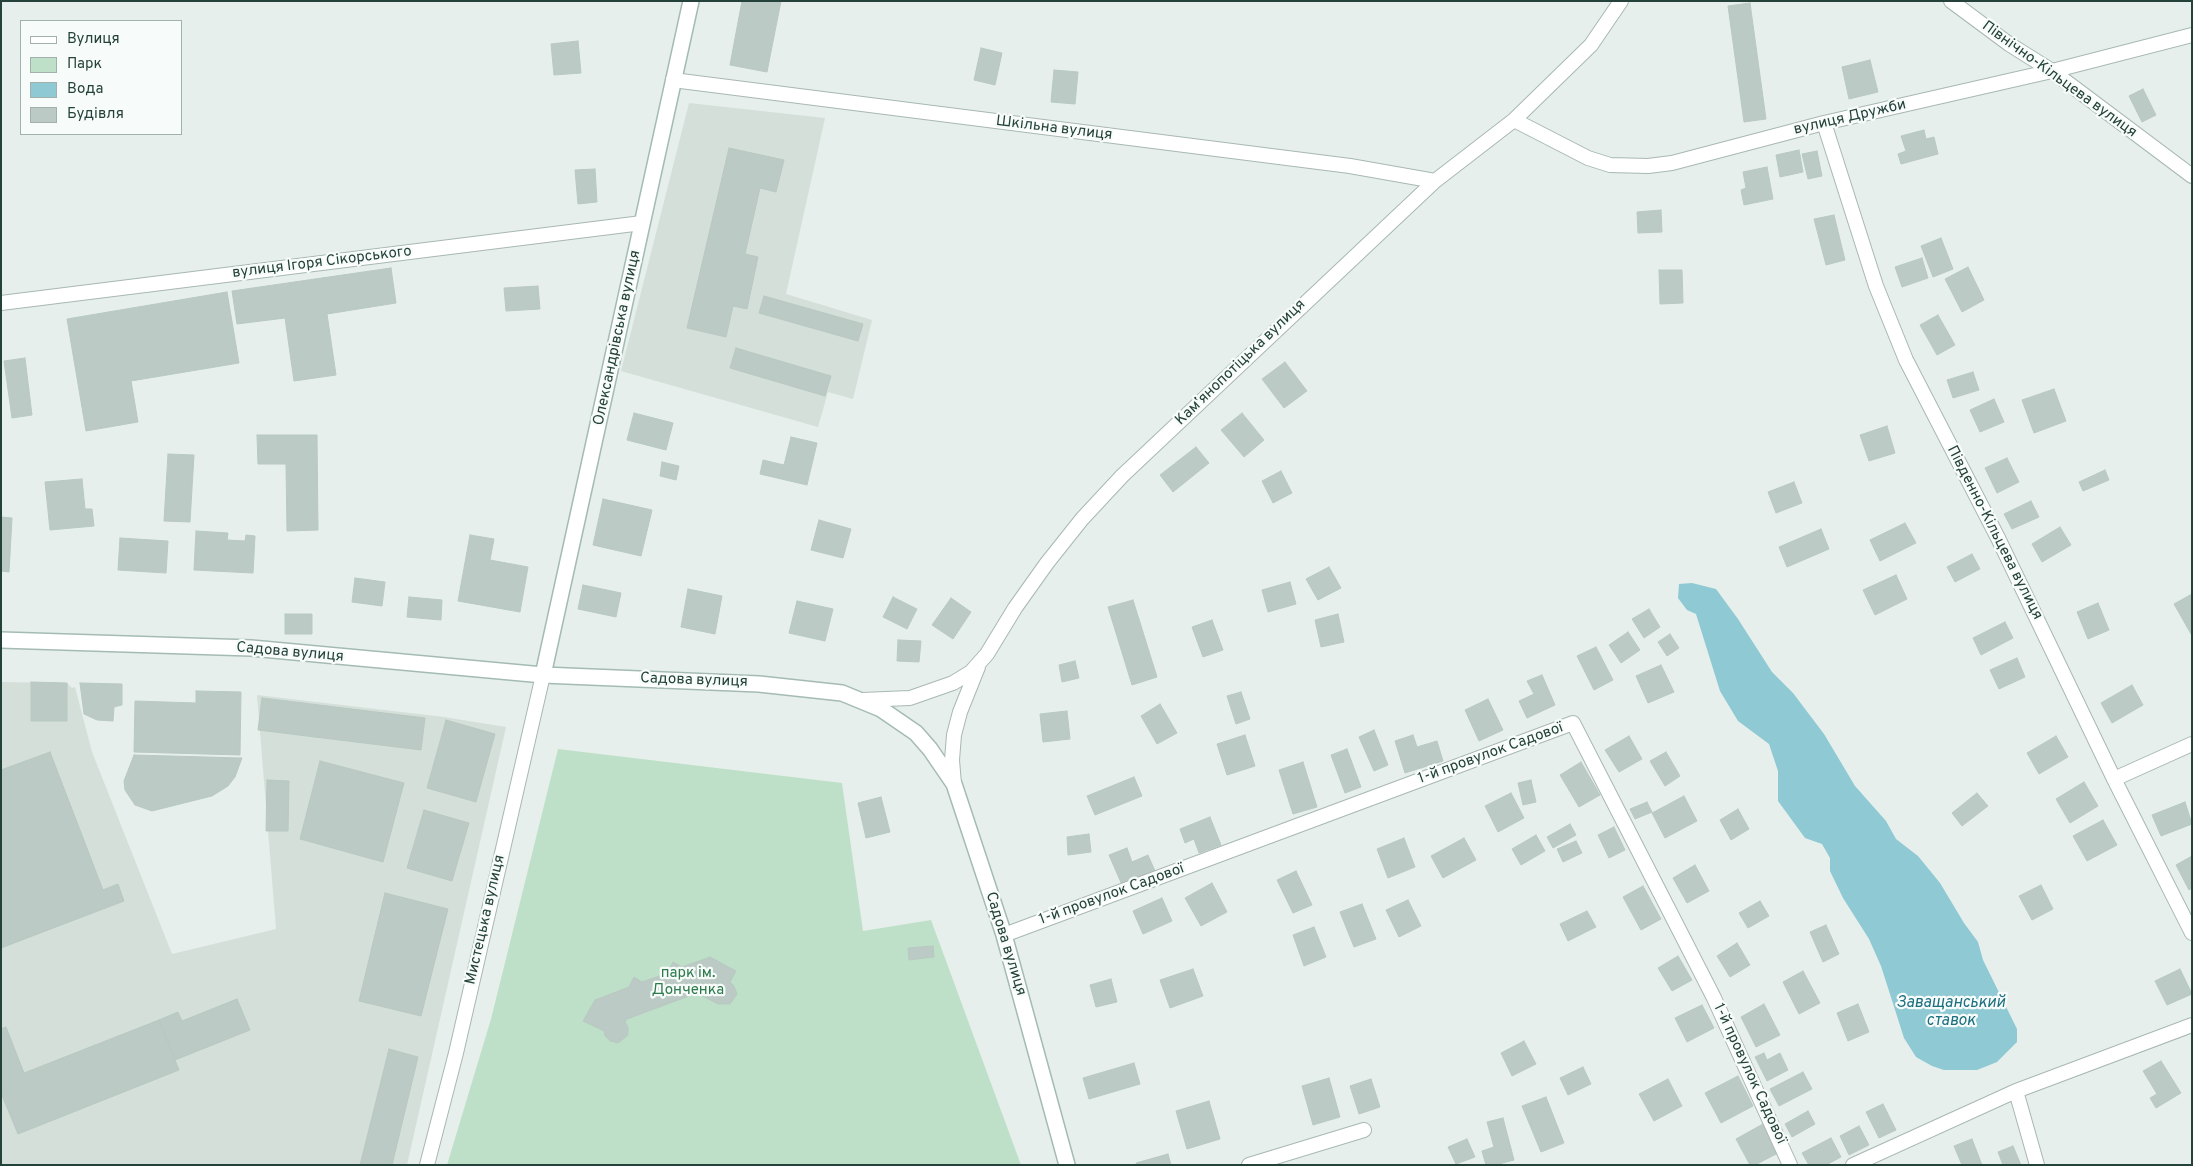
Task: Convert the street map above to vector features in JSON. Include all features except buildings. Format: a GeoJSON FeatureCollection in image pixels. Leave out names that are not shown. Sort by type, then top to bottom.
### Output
{"type":"FeatureCollection","features":[{"type":"Feature","properties":{"kind":"main road","name":"Олександрівська вулиця"},"geometry":{"type":"LineString","coordinates":[[543,675],[691,1]]}},
{"type":"Feature","properties":{"kind":"main road","name":"Садова вулиця"},"geometry":{"type":"LineString","coordinates":[[1,640],[251,648],[543,675],[759,684],[842,693],[862,700],[899,720],[916,733],[930,749],[954,784],[1004,935],[1068,1165]]}},
{"type":"Feature","properties":{"kind":"street","name":"Камʼянопотіцька вулиця"},"geometry":{"type":"LineString","coordinates":[[862,700],[910,698],[953,683],[971,672],[980,662],[1047,563],[1082,519],[1122,476],[1436,181],[1514,120],[1591,46],[1621,1]]}},
{"type":"Feature","properties":{"kind":"street","name":"Північно-Кільцева вулиця"},"geometry":{"type":"LineString","coordinates":[[1951,1],[2009,44],[2052,71],[2192,176]]}},
{"type":"Feature","properties":{"kind":"street","name":"вулиця Дружби"},"geometry":{"type":"LineString","coordinates":[[1514,120],[1588,158],[1610,165],[1629,167],[1672,163],[1824,123],[2052,71],[2192,35]]}},
{"type":"Feature","properties":{"kind":"street","name":"Шкільна вулиця"},"geometry":{"type":"LineString","coordinates":[[673,80],[1350,166],[1436,181]]}},
{"type":"Feature","properties":{"kind":"street","name":"Південно-Кільцева вулиця"},"geometry":{"type":"LineString","coordinates":[[1824,123],[1876,286],[1906,360],[1998,538],[2114,779],[2192,932]]}},
{"type":"Feature","properties":{"kind":"street","name":"вулиця Ігоря Сікорського"},"geometry":{"type":"LineString","coordinates":[[1,303],[642,224]]}},
{"type":"Feature","properties":{"kind":"street"},"geometry":{"type":"LineString","coordinates":[[954,784],[952,760],[954,735],[960,712],[980,662]]}},
{"type":"Feature","properties":{"kind":"street","name":"Мистецька вулиця"},"geometry":{"type":"LineString","coordinates":[[426,1165],[456,1053],[543,675]]}},
{"type":"Feature","properties":{"kind":"street","name":"1-й провулок Садової"},"geometry":{"type":"LineString","coordinates":[[1004,935],[1574,723],[1714,998],[1790,1165]]}},
{"type":"Feature","properties":{"kind":"street"},"geometry":{"type":"LineString","coordinates":[[2114,779],[2192,744]]}},
{"type":"Feature","properties":{"kind":"street"},"geometry":{"type":"LineString","coordinates":[[1853,1165],[2016,1091],[2192,1025]]}},
{"type":"Feature","properties":{"kind":"street"},"geometry":{"type":"LineString","coordinates":[[2016,1091],[2037,1165]]}},
{"type":"Feature","properties":{"kind":"street"},"geometry":{"type":"LineString","coordinates":[[1248,1165],[1364,1130]]}},
{"type":"Feature","properties":{"kind":"shaded area"},"geometry":{"type":"Polygon","coordinates":[[[689,103],[825,118],[786,294],[872,320],[853,399],[828,392],[818,427],[621,371],[689,103]]]}},
{"type":"Feature","properties":{"kind":"shaded area"},"geometry":{"type":"Polygon","coordinates":[[[1,682],[67,683],[72,688],[75,687],[92,752],[172,954],[276,929],[257,695],[444,717],[506,727],[407,1165],[1,1165],[1,682]]]}},
{"type":"Feature","properties":{"kind":"green space","name":"парк ім. Донченка"},"geometry":{"type":"Polygon","coordinates":[[[558,749],[842,783],[863,931],[931,920],[1021,1165],[447,1165],[491,1019],[558,749]]]}},
{"type":"Feature","properties":{"kind":"water","name":"Заващанський ставок"},"geometry":{"type":"Polygon","coordinates":[[[1692,583],[1716,589],[1772,672],[1793,693],[1824,734],[1855,786],[1886,821],[1896,839],[1918,856],[1940,883],[1978,942],[1983,960],[2017,1029],[2017,1042],[1997,1062],[1977,1070],[1944,1070],[1916,1057],[1904,1038],[1881,966],[1869,939],[1843,898],[1830,871],[1830,858],[1822,844],[1805,838],[1778,801],[1778,771],[1769,744],[1738,721],[1720,691],[1696,614],[1687,610],[1678,598],[1679,584],[1692,583]]]}}]}
